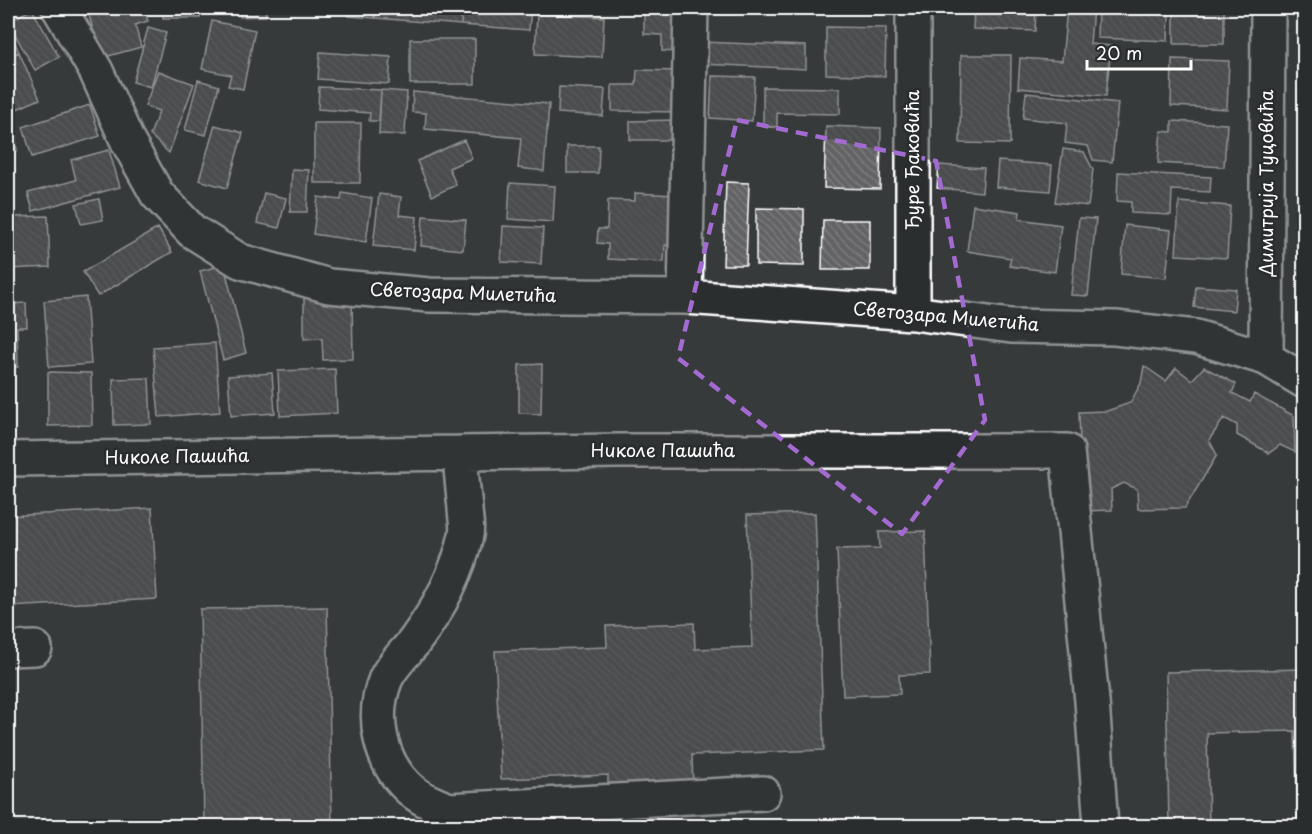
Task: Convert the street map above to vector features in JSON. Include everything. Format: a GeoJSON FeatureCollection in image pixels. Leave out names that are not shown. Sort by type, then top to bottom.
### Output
{"type":"FeatureCollection","features":[{"type":"Feature","properties":{"kind":"street","name":"Светозара Милетића"},"geometry":{"type":"LineString","coordinates":[[59,8],[96,71],[128,142],[157,194],[192,231],[240,261],[329,286],[406,293],[685,297],[913,313],[1011,326],[1115,328],[1196,338],[1266,358],[1305,381]]}},
{"type":"Feature","properties":{"kind":"street"},"geometry":{"type":"LineString","coordinates":[[685,297],[691,8]]}},
{"type":"Feature","properties":{"kind":"street","name":"Ђуре Ђаковића"},"geometry":{"type":"LineString","coordinates":[[913,8],[913,313]]}},
{"type":"Feature","properties":{"kind":"street","name":"Димитрија Туцовића"},"geometry":{"type":"LineString","coordinates":[[1266,358],[1268,8]]}},
{"type":"Feature","properties":{"kind":"street","name":"Николе Пашића"},"geometry":{"type":"LineString","coordinates":[[8,459],[460,453],[1067,451],[1092,701],[1101,826]]}},
{"type":"Feature","properties":{"kind":"street"},"geometry":{"type":"LineString","coordinates":[[460,453],[467,533],[440,601],[412,644],[398,659],[387,677],[380,697],[378,718],[380,739],[387,759],[398,776],[413,791],[449,810],[763,793]]}},
{"type":"Feature","properties":{"kind":"highlighted area"},"geometry":{"type":"Polygon","coordinates":[[[737,120],[936,161],[985,420],[902,534],[678,358],[737,120]]]}},
{"type":"Feature","properties":{"kind":"building"},"geometry":{"type":"Polygon","coordinates":[[[87,8],[152,8],[153,10],[145,12],[148,21],[135,25],[141,47],[101,58],[87,8]]]}},
{"type":"Feature","properties":{"kind":"building"},"geometry":{"type":"Polygon","coordinates":[[[163,8],[200,8],[200,18],[163,18],[163,8]]]}},
{"type":"Feature","properties":{"kind":"building"},"geometry":{"type":"Polygon","coordinates":[[[240,8],[266,8],[266,16],[240,17],[240,8]]]}},
{"type":"Feature","properties":{"kind":"building"},"geometry":{"type":"Polygon","coordinates":[[[349,8],[375,8],[374,18],[348,16],[349,8]]]}},
{"type":"Feature","properties":{"kind":"building"},"geometry":{"type":"Polygon","coordinates":[[[376,8],[462,8],[461,25],[375,18],[376,8]]]}},
{"type":"Feature","properties":{"kind":"building"},"geometry":{"type":"Polygon","coordinates":[[[462,8],[531,8],[529,30],[461,25],[462,8]]]}},
{"type":"Feature","properties":{"kind":"building"},"geometry":{"type":"Polygon","coordinates":[[[974,8],[1036,8],[1035,31],[973,29],[974,8]]]}},
{"type":"Feature","properties":{"kind":"building"},"geometry":{"type":"Polygon","coordinates":[[[1067,8],[1093,8],[1090,44],[1111,46],[1106,96],[1018,88],[1020,58],[1062,61],[1067,8]]]}},
{"type":"Feature","properties":{"kind":"building"},"geometry":{"type":"Polygon","coordinates":[[[1098,8],[1131,8],[1131,13],[1169,15],[1168,41],[1097,38],[1098,8]]]}},
{"type":"Feature","properties":{"kind":"building"},"geometry":{"type":"Polygon","coordinates":[[[1174,8],[1224,8],[1224,44],[1174,44],[1174,8]]]}},
{"type":"Feature","properties":{"kind":"building"},"geometry":{"type":"Polygon","coordinates":[[[32,9],[59,57],[35,70],[8,22],[32,9]]]}},
{"type":"Feature","properties":{"kind":"building"},"geometry":{"type":"Polygon","coordinates":[[[644,9],[677,9],[676,52],[662,51],[662,35],[644,34],[644,9]]]}},
{"type":"Feature","properties":{"kind":"building"},"geometry":{"type":"Polygon","coordinates":[[[537,14],[604,17],[602,57],[535,54],[537,14]]]}},
{"type":"Feature","properties":{"kind":"building"},"geometry":{"type":"Polygon","coordinates":[[[212,21],[255,30],[243,89],[228,86],[231,75],[202,69],[212,21]]]}},
{"type":"Feature","properties":{"kind":"building"},"geometry":{"type":"Polygon","coordinates":[[[8,27],[19,52],[8,57],[8,27]]]}},
{"type":"Feature","properties":{"kind":"building"},"geometry":{"type":"Polygon","coordinates":[[[826,27],[886,28],[885,76],[826,74],[826,27]]]}},
{"type":"Feature","properties":{"kind":"building"},"geometry":{"type":"Polygon","coordinates":[[[148,28],[166,33],[151,87],[133,82],[148,28]]]}},
{"type":"Feature","properties":{"kind":"building"},"geometry":{"type":"Polygon","coordinates":[[[410,39],[475,39],[475,84],[410,84],[410,39]]]}},
{"type":"Feature","properties":{"kind":"building"},"geometry":{"type":"Polygon","coordinates":[[[702,42],[806,46],[806,69],[701,64],[702,42]]]}},
{"type":"Feature","properties":{"kind":"building"},"geometry":{"type":"Polygon","coordinates":[[[19,52],[40,99],[10,112],[8,57],[19,52]]]}},
{"type":"Feature","properties":{"kind":"building"},"geometry":{"type":"Polygon","coordinates":[[[320,52],[391,57],[389,84],[318,79],[320,52]]]}},
{"type":"Feature","properties":{"kind":"building"},"geometry":{"type":"Polygon","coordinates":[[[961,55],[1011,55],[1010,144],[960,143],[961,55]]]}},
{"type":"Feature","properties":{"kind":"building"},"geometry":{"type":"Polygon","coordinates":[[[1172,59],[1229,61],[1227,109],[1171,106],[1172,59]]]}},
{"type":"Feature","properties":{"kind":"building"},"geometry":{"type":"Polygon","coordinates":[[[637,70],[680,71],[679,112],[612,111],[612,85],[636,85],[637,70]]]}},
{"type":"Feature","properties":{"kind":"building"},"geometry":{"type":"Polygon","coordinates":[[[158,71],[194,84],[169,153],[150,135],[159,111],[145,106],[158,71]]]}},
{"type":"Feature","properties":{"kind":"building"},"geometry":{"type":"Polygon","coordinates":[[[712,76],[755,77],[752,121],[710,118],[712,76]]]}},
{"type":"Feature","properties":{"kind":"building"},"geometry":{"type":"Polygon","coordinates":[[[198,80],[219,86],[206,135],[185,130],[198,80]]]}},
{"type":"Feature","properties":{"kind":"building"},"geometry":{"type":"Polygon","coordinates":[[[319,87],[381,90],[379,121],[369,121],[370,113],[318,109],[319,87]]]}},
{"type":"Feature","properties":{"kind":"building"},"geometry":{"type":"Polygon","coordinates":[[[559,87],[605,89],[603,116],[558,113],[559,87]]]}},
{"type":"Feature","properties":{"kind":"building"},"geometry":{"type":"Polygon","coordinates":[[[763,87],[840,88],[840,114],[777,113],[777,127],[763,126],[763,87]]]}},
{"type":"Feature","properties":{"kind":"building"},"geometry":{"type":"Polygon","coordinates":[[[381,90],[407,92],[405,135],[379,134],[381,90]]]}},
{"type":"Feature","properties":{"kind":"building"},"geometry":{"type":"Polygon","coordinates":[[[413,92],[549,104],[544,171],[518,168],[521,138],[425,129],[426,113],[412,112],[413,92]]]}},
{"type":"Feature","properties":{"kind":"building"},"geometry":{"type":"Polygon","coordinates":[[[1026,93],[1118,103],[1112,162],[1093,160],[1088,146],[1065,143],[1067,123],[1023,118],[1026,93]]]}},
{"type":"Feature","properties":{"kind":"building"},"geometry":{"type":"Polygon","coordinates":[[[90,105],[100,136],[32,157],[23,127],[90,105]]]}},
{"type":"Feature","properties":{"kind":"building"},"geometry":{"type":"Polygon","coordinates":[[[676,120],[676,140],[630,140],[630,121],[676,120]]]}},
{"type":"Feature","properties":{"kind":"building"},"geometry":{"type":"Polygon","coordinates":[[[1172,121],[1227,124],[1224,167],[1158,163],[1161,131],[1172,132],[1172,121]]]}},
{"type":"Feature","properties":{"kind":"building"},"geometry":{"type":"Polygon","coordinates":[[[314,123],[361,123],[360,183],[314,183],[314,123]]]}},
{"type":"Feature","properties":{"kind":"building"},"geometry":{"type":"Polygon","coordinates":[[[8,124],[14,124],[17,151],[8,152],[8,124]]]}},
{"type":"Feature","properties":{"kind":"building"},"geometry":{"type":"Polygon","coordinates":[[[215,125],[243,133],[227,188],[199,180],[215,125]]]}},
{"type":"Feature","properties":{"kind":"building"},"geometry":{"type":"Polygon","coordinates":[[[826,126],[881,128],[880,189],[824,188],[826,126]]]}},
{"type":"Feature","properties":{"kind":"building"},"geometry":{"type":"Polygon","coordinates":[[[464,140],[472,158],[449,168],[456,185],[432,196],[417,161],[464,140]]]}},
{"type":"Feature","properties":{"kind":"building"},"geometry":{"type":"Polygon","coordinates":[[[567,146],[599,146],[598,173],[567,173],[567,146]]]}},
{"type":"Feature","properties":{"kind":"building"},"geometry":{"type":"Polygon","coordinates":[[[1063,149],[1084,152],[1093,170],[1088,206],[1055,202],[1063,149]]]}},
{"type":"Feature","properties":{"kind":"building"},"geometry":{"type":"Polygon","coordinates":[[[109,150],[120,187],[33,211],[28,193],[76,180],[71,160],[109,150]]]}},
{"type":"Feature","properties":{"kind":"building"},"geometry":{"type":"Polygon","coordinates":[[[998,161],[1052,165],[1050,191],[996,187],[998,161]]]}},
{"type":"Feature","properties":{"kind":"building"},"geometry":{"type":"Polygon","coordinates":[[[939,165],[984,168],[982,192],[937,188],[939,165]]]}},
{"type":"Feature","properties":{"kind":"building"},"geometry":{"type":"Polygon","coordinates":[[[292,169],[309,170],[307,212],[290,212],[292,169]]]}},
{"type":"Feature","properties":{"kind":"building"},"geometry":{"type":"Polygon","coordinates":[[[1118,172],[1211,177],[1210,192],[1172,190],[1171,215],[1131,213],[1131,202],[1117,201],[1118,172]]]}},
{"type":"Feature","properties":{"kind":"building"},"geometry":{"type":"Polygon","coordinates":[[[726,182],[749,183],[746,265],[723,265],[726,182]]]}},
{"type":"Feature","properties":{"kind":"building"},"geometry":{"type":"Polygon","coordinates":[[[510,183],[555,186],[553,222],[508,219],[510,183]]]}},
{"type":"Feature","properties":{"kind":"building"},"geometry":{"type":"Polygon","coordinates":[[[264,193],[286,198],[279,228],[257,223],[264,193]]]}},
{"type":"Feature","properties":{"kind":"building"},"geometry":{"type":"Polygon","coordinates":[[[342,193],[372,198],[366,242],[313,234],[318,197],[341,200],[342,193]]]}},
{"type":"Feature","properties":{"kind":"building"},"geometry":{"type":"Polygon","coordinates":[[[635,193],[674,195],[672,246],[665,245],[664,262],[608,259],[608,244],[597,243],[598,229],[607,229],[608,200],[635,201],[635,193]]]}},
{"type":"Feature","properties":{"kind":"building"},"geometry":{"type":"Polygon","coordinates":[[[379,194],[401,197],[399,215],[417,217],[414,250],[373,246],[379,194]]]}},
{"type":"Feature","properties":{"kind":"building"},"geometry":{"type":"Polygon","coordinates":[[[99,199],[103,220],[81,224],[76,204],[99,199]]]}},
{"type":"Feature","properties":{"kind":"building"},"geometry":{"type":"Polygon","coordinates":[[[1179,202],[1230,206],[1227,258],[1176,255],[1179,202]]]}},
{"type":"Feature","properties":{"kind":"building"},"geometry":{"type":"Polygon","coordinates":[[[973,205],[1020,212],[1019,219],[1061,225],[1055,272],[1009,266],[1011,258],[967,251],[973,205]]]}},
{"type":"Feature","properties":{"kind":"building"},"geometry":{"type":"Polygon","coordinates":[[[756,208],[804,209],[804,266],[756,265],[756,208]]]}},
{"type":"Feature","properties":{"kind":"building"},"geometry":{"type":"Polygon","coordinates":[[[48,216],[50,267],[8,269],[8,217],[48,216]]]}},
{"type":"Feature","properties":{"kind":"building"},"geometry":{"type":"Polygon","coordinates":[[[423,216],[466,220],[463,250],[421,246],[423,216]]]}},
{"type":"Feature","properties":{"kind":"building"},"geometry":{"type":"Polygon","coordinates":[[[1079,218],[1096,219],[1088,296],[1071,295],[1079,218]]]}},
{"type":"Feature","properties":{"kind":"building"},"geometry":{"type":"Polygon","coordinates":[[[823,220],[870,220],[870,270],[822,270],[823,220]]]}},
{"type":"Feature","properties":{"kind":"building"},"geometry":{"type":"Polygon","coordinates":[[[1125,225],[1171,230],[1166,278],[1121,274],[1125,225]]]}},
{"type":"Feature","properties":{"kind":"building"},"geometry":{"type":"Polygon","coordinates":[[[503,226],[543,228],[541,264],[501,262],[503,226]]]}},
{"type":"Feature","properties":{"kind":"building"},"geometry":{"type":"Polygon","coordinates":[[[158,228],[172,252],[98,296],[83,272],[158,228]]]}},
{"type":"Feature","properties":{"kind":"building"},"geometry":{"type":"Polygon","coordinates":[[[224,265],[246,353],[223,360],[200,271],[224,265]]]}},
{"type":"Feature","properties":{"kind":"building"},"geometry":{"type":"Polygon","coordinates":[[[1196,286],[1236,289],[1234,311],[1194,307],[1196,286]]]}},
{"type":"Feature","properties":{"kind":"building"},"geometry":{"type":"Polygon","coordinates":[[[304,295],[352,295],[353,359],[323,360],[322,338],[304,339],[304,295]]]}},
{"type":"Feature","properties":{"kind":"building"},"geometry":{"type":"Polygon","coordinates":[[[86,297],[91,364],[49,367],[44,301],[86,297]]]}},
{"type":"Feature","properties":{"kind":"building"},"geometry":{"type":"Polygon","coordinates":[[[26,303],[27,327],[17,327],[18,367],[8,367],[8,304],[26,303]]]}},
{"type":"Feature","properties":{"kind":"building"},"geometry":{"type":"Polygon","coordinates":[[[215,343],[220,412],[159,417],[153,347],[215,343]]]}},
{"type":"Feature","properties":{"kind":"building"},"geometry":{"type":"Polygon","coordinates":[[[542,364],[541,414],[519,413],[519,365],[542,364]]]}},
{"type":"Feature","properties":{"kind":"building"},"geometry":{"type":"Polygon","coordinates":[[[1144,366],[1166,381],[1176,368],[1192,380],[1204,367],[1236,384],[1232,393],[1250,402],[1254,394],[1294,416],[1295,452],[1280,445],[1269,453],[1237,435],[1237,425],[1224,418],[1209,440],[1217,455],[1185,508],[1138,509],[1137,489],[1124,483],[1111,489],[1112,510],[1082,511],[1079,412],[1107,411],[1130,403],[1141,383],[1144,366]]]}},
{"type":"Feature","properties":{"kind":"building"},"geometry":{"type":"Polygon","coordinates":[[[335,369],[337,413],[280,416],[278,371],[335,369]]]}},
{"type":"Feature","properties":{"kind":"building"},"geometry":{"type":"Polygon","coordinates":[[[48,372],[91,373],[92,425],[48,426],[48,372]]]}},
{"type":"Feature","properties":{"kind":"building"},"geometry":{"type":"Polygon","coordinates":[[[272,373],[275,413],[231,416],[228,376],[272,373]]]}},
{"type":"Feature","properties":{"kind":"building"},"geometry":{"type":"Polygon","coordinates":[[[149,378],[151,424],[114,425],[113,379],[149,378]]]}},
{"type":"Feature","properties":{"kind":"building"},"geometry":{"type":"Polygon","coordinates":[[[152,508],[157,599],[8,607],[8,516],[152,508]]]}},
{"type":"Feature","properties":{"kind":"building"},"geometry":{"type":"Polygon","coordinates":[[[815,513],[824,750],[692,755],[693,789],[608,792],[608,775],[501,779],[495,651],[607,647],[606,626],[694,623],[695,649],[752,647],[747,515],[815,513]]]}},
{"type":"Feature","properties":{"kind":"building"},"geometry":{"type":"Polygon","coordinates":[[[925,531],[930,674],[899,675],[900,694],[843,696],[837,549],[880,548],[879,532],[925,531]]]}},
{"type":"Feature","properties":{"kind":"building"},"geometry":{"type":"Polygon","coordinates":[[[327,607],[332,826],[204,826],[200,609],[327,607]]]}},
{"type":"Feature","properties":{"kind":"building"},"geometry":{"type":"Polygon","coordinates":[[[1304,669],[1304,826],[1298,826],[1295,731],[1207,733],[1209,826],[1169,826],[1166,672],[1304,669]]]}},
{"type":"Feature","properties":{"kind":"building"},"geometry":{"type":"Polygon","coordinates":[[[788,820],[788,826],[670,826],[670,824],[788,820]]]}}]}
